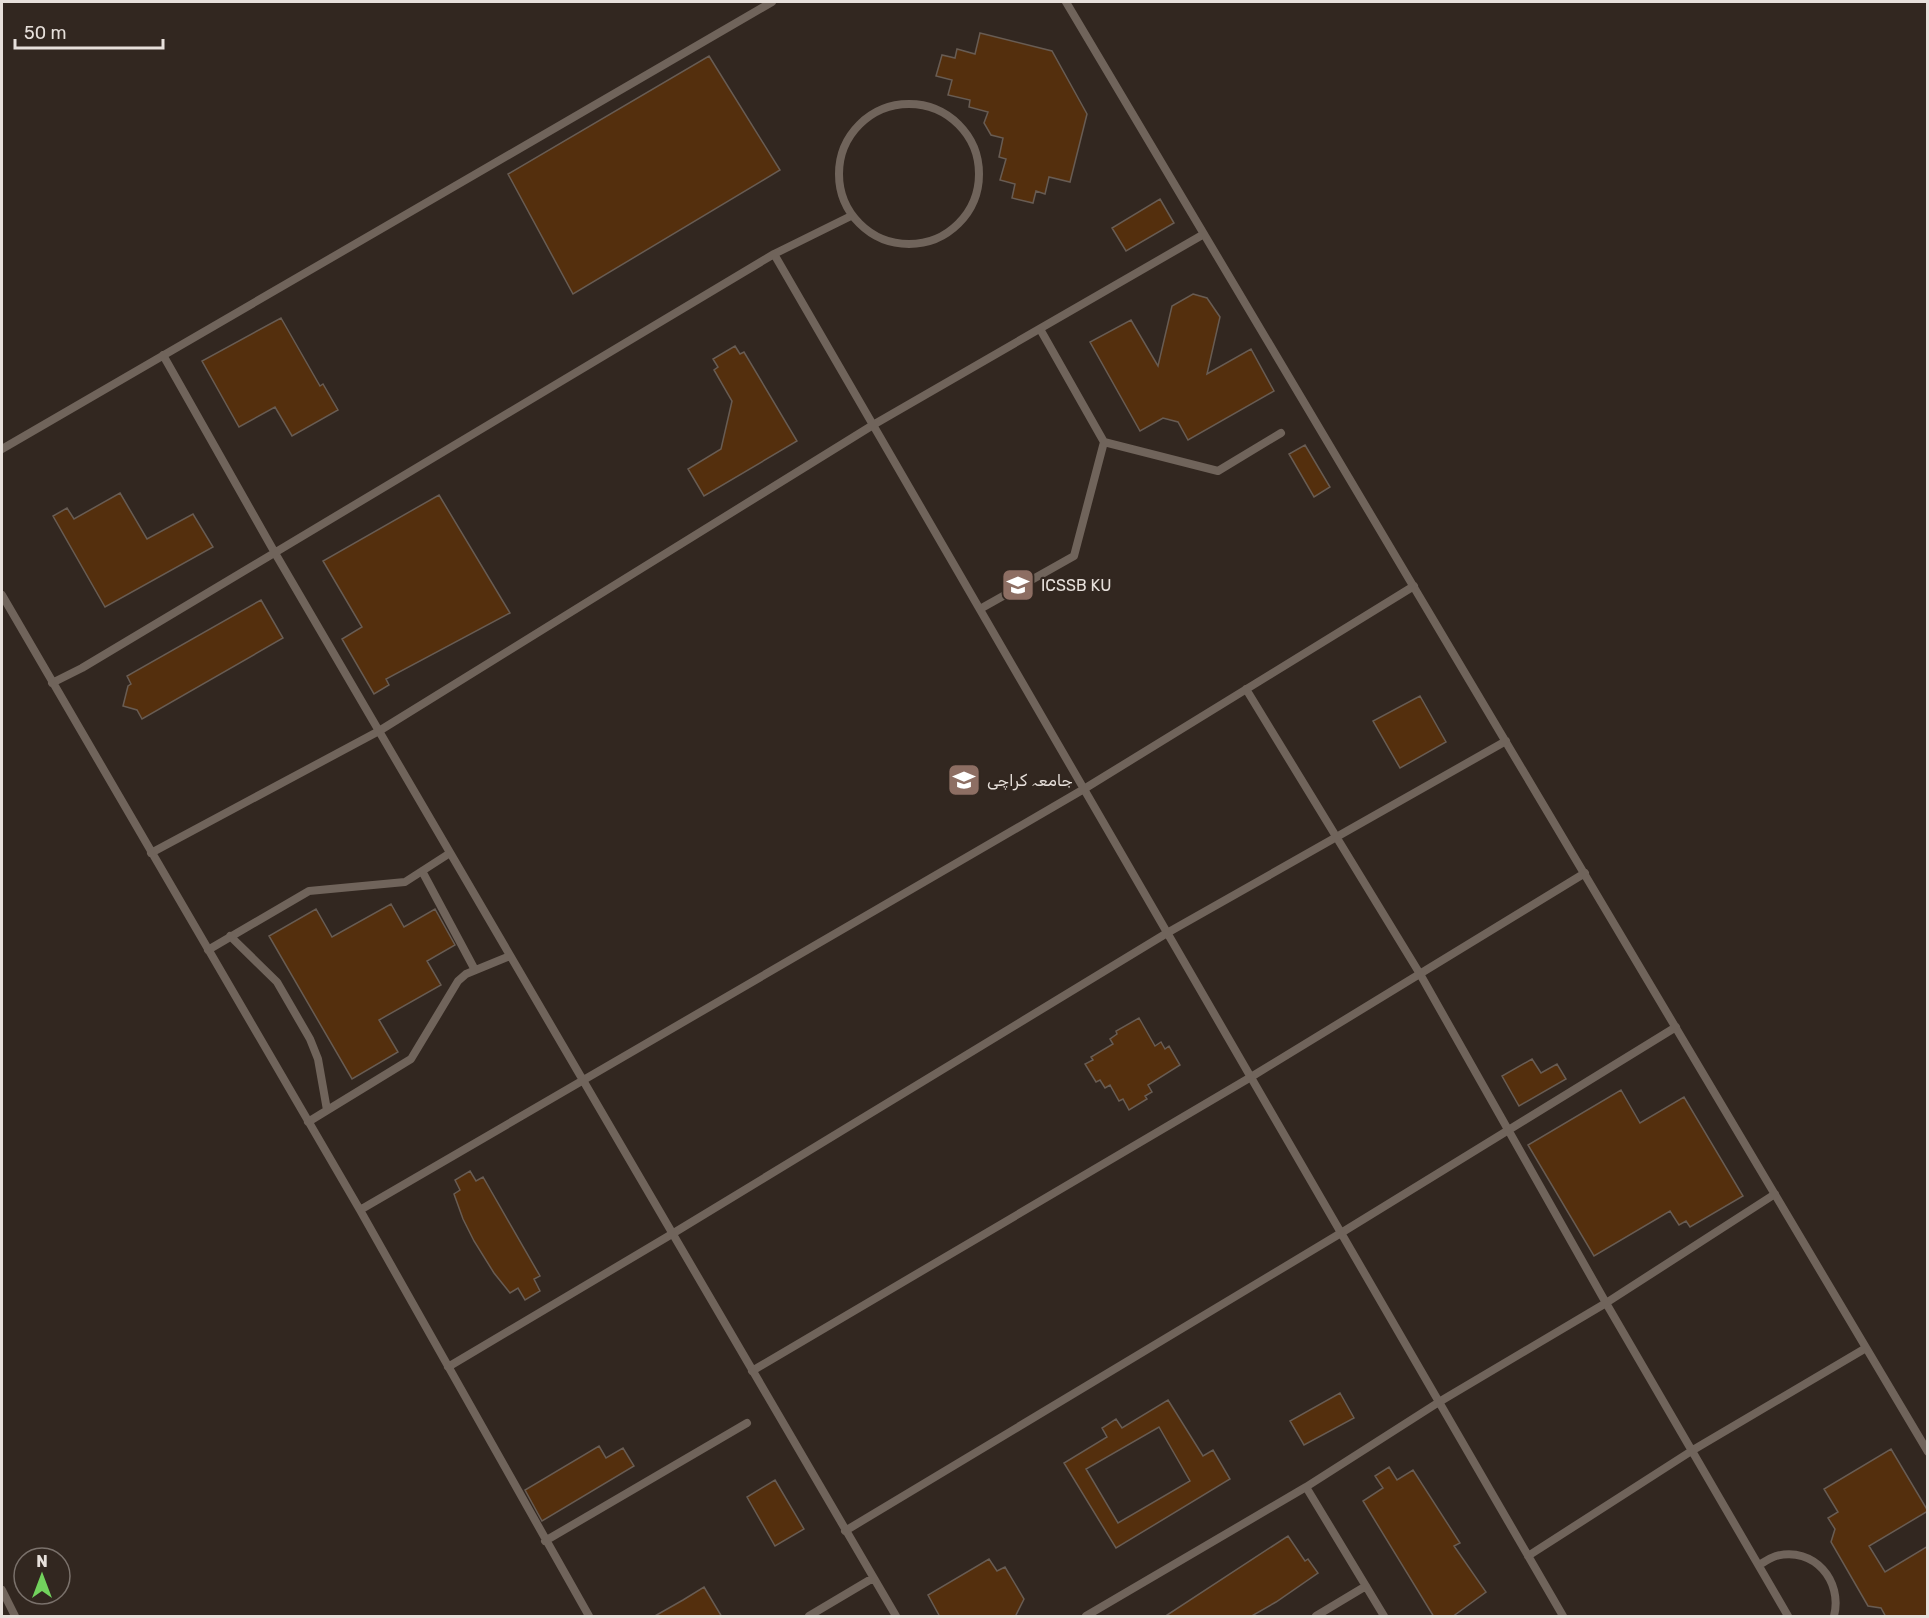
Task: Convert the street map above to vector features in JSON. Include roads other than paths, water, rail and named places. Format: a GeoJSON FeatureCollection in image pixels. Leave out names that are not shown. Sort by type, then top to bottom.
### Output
{"type":"FeatureCollection","features":[{"type":"Feature","properties":{"kind":"lane"},"geometry":{"type":"LineString","coordinates":[[2,449],[772,2]]}},
{"type":"Feature","properties":{"kind":"lane"},"geometry":{"type":"LineString","coordinates":[[1066,2],[1928,1452]]}},
{"type":"Feature","properties":{"kind":"lane"},"geometry":{"type":"LineString","coordinates":[[924,105],[955,120],[975,147],[979,181],[968,213],[943,236],[910,245],[877,238],[851,216],[838,184],[842,151],[860,122],[890,106],[924,105]]}},
{"type":"Feature","properties":{"kind":"lane"},"geometry":{"type":"LineString","coordinates":[[52,683],[82,668],[774,254],[851,216]]}},
{"type":"Feature","properties":{"kind":"lane"},"geometry":{"type":"LineString","coordinates":[[151,853],[379,731],[873,425],[1204,234]]}},
{"type":"Feature","properties":{"kind":"lane"},"geometry":{"type":"LineString","coordinates":[[774,254],[1563,1617]]}},
{"type":"Feature","properties":{"kind":"lane"},"geometry":{"type":"LineString","coordinates":[[980,609],[1074,556],[1104,442],[1040,329]]}},
{"type":"Feature","properties":{"kind":"lane"},"geometry":{"type":"LineString","coordinates":[[163,355],[275,553],[896,1617]]}},
{"type":"Feature","properties":{"kind":"lane"},"geometry":{"type":"LineString","coordinates":[[1104,442],[1218,471],[1281,433]]}},
{"type":"Feature","properties":{"kind":"lane"},"geometry":{"type":"LineString","coordinates":[[360,1210],[1084,789],[1414,586]]}},
{"type":"Feature","properties":{"kind":"lane"},"geometry":{"type":"LineString","coordinates":[[2,595],[360,1210],[589,1617]]}},
{"type":"Feature","properties":{"kind":"lane"},"geometry":{"type":"LineString","coordinates":[[1246,689],[1420,974],[1606,1303],[1693,1449],[1788,1617]]}},
{"type":"Feature","properties":{"kind":"lane"},"geometry":{"type":"LineString","coordinates":[[448,1367],[672,1234],[1167,933],[1506,741]]}},
{"type":"Feature","properties":{"kind":"lane"},"geometry":{"type":"LineString","coordinates":[[207,950],[309,891],[405,882],[450,853]]}},
{"type":"Feature","properties":{"kind":"lane"},"geometry":{"type":"LineString","coordinates":[[422,871],[475,970]]}},
{"type":"Feature","properties":{"kind":"lane"},"geometry":{"type":"LineString","coordinates":[[752,1371],[1251,1077],[1584,873]]}},
{"type":"Feature","properties":{"kind":"lane"},"geometry":{"type":"LineString","coordinates":[[230,936],[277,982],[306,1030],[318,1059],[327,1110]]}},
{"type":"Feature","properties":{"kind":"lane"},"geometry":{"type":"LineString","coordinates":[[308,1122],[411,1059],[458,981],[475,970],[510,956]]}},
{"type":"Feature","properties":{"kind":"lane"},"geometry":{"type":"LineString","coordinates":[[845,1531],[1341,1233],[1676,1027]]}},
{"type":"Feature","properties":{"kind":"lane"},"geometry":{"type":"LineString","coordinates":[[1086,1617],[1306,1487],[1439,1402],[1606,1303],[1775,1194]]}},
{"type":"Feature","properties":{"kind":"lane"},"geometry":{"type":"LineString","coordinates":[[1528,1556],[1693,1449],[1866,1348]]}},
{"type":"Feature","properties":{"kind":"lane"},"geometry":{"type":"LineString","coordinates":[[545,1540],[747,1423]]}},
{"type":"Feature","properties":{"kind":"lane"},"geometry":{"type":"LineString","coordinates":[[1306,1487],[1384,1617]]}},
{"type":"Feature","properties":{"kind":"lane"},"geometry":{"type":"LineString","coordinates":[[1759,1565],[1776,1556],[1794,1555],[1811,1560],[1826,1571],[1835,1587],[1837,1605],[1834,1617]]}},
{"type":"Feature","properties":{"kind":"lane"},"geometry":{"type":"LineString","coordinates":[[809,1617],[873,1578]]}},
{"type":"Feature","properties":{"kind":"lane"},"geometry":{"type":"LineString","coordinates":[[1316,1617],[1366,1586]]}},
{"type":"Feature","properties":{"kind":"lane"},"geometry":{"type":"LineString","coordinates":[[2,1590],[15,1617]]}},
{"type":"Feature","properties":{"kind":"place","name":"ICSSB KU"},"geometry":{"type":"Point","coordinates":[1018,585]}},
{"type":"Feature","properties":{"kind":"place","name":"جامعہ کراچی"},"geometry":{"type":"Point","coordinates":[964,780]}}]}
